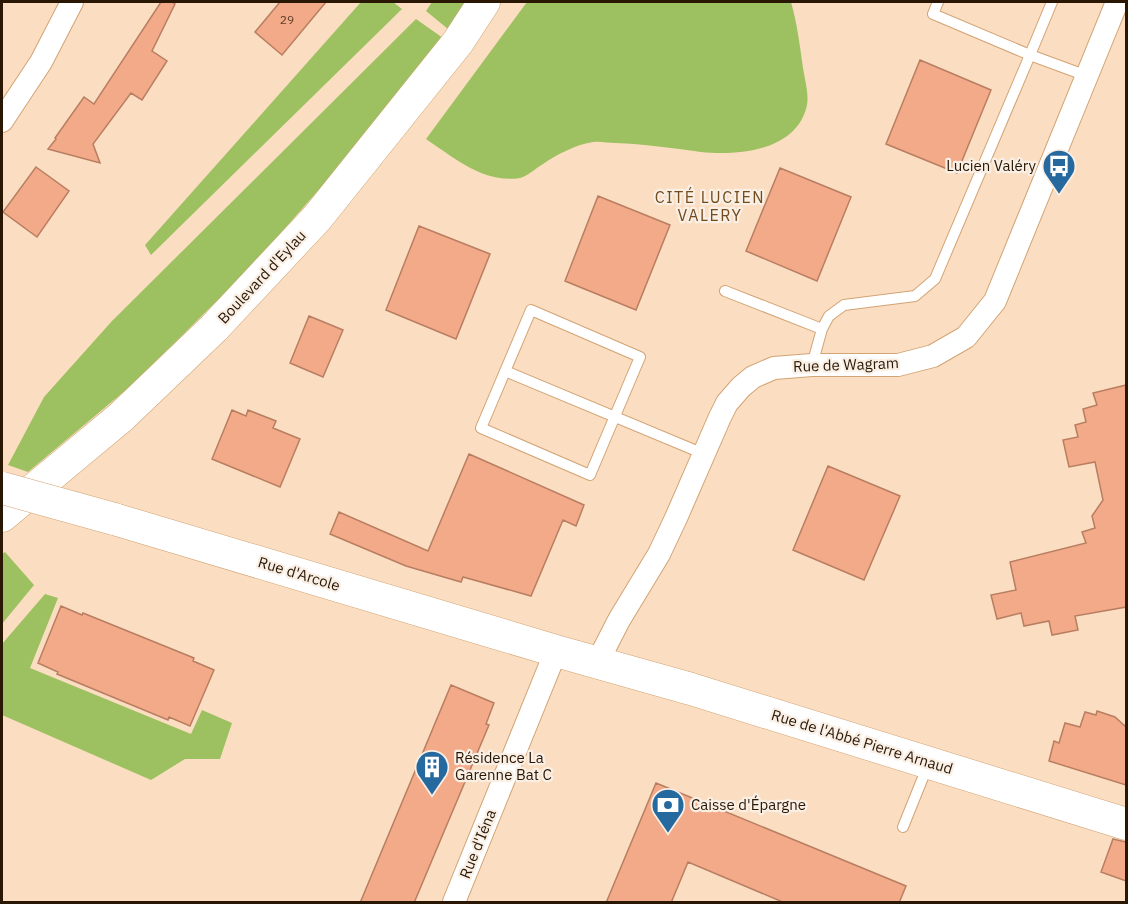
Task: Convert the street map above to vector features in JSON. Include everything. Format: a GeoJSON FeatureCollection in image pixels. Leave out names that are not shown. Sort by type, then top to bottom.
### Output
{"type":"FeatureCollection","features":[{"type":"Feature","properties":{"kind":"main road","name":"Boulevard d'Eylau"},"geometry":{"type":"LineString","coordinates":[[2,516],[122,417],[214,328],[309,227],[458,42],[484,2]]}},
{"type":"Feature","properties":{"kind":"main road","name":"Rue d'Arcole"},"geometry":{"type":"LineString","coordinates":[[2,488],[114,519],[597,663]]}},
{"type":"Feature","properties":{"kind":"main road","name":"Rue de l'Abbé Pierre Arnaud"},"geometry":{"type":"LineString","coordinates":[[597,663],[691,689],[1126,825]]}},
{"type":"Feature","properties":{"kind":"street"},"geometry":{"type":"LineString","coordinates":[[2,121],[41,62],[72,2]]}},
{"type":"Feature","properties":{"kind":"street","name":"Rue de Wagram"},"geometry":{"type":"LineString","coordinates":[[597,663],[619,620],[659,554],[727,403],[741,387],[753,377],[774,368],[812,365],[898,365],[933,356],[966,337],[995,301],[1117,2]]}},
{"type":"Feature","properties":{"kind":"street","name":"Rue d'Iéna"},"geometry":{"type":"LineString","coordinates":[[454,903],[556,651]]}},
{"type":"Feature","properties":{"kind":"lane"},"geometry":{"type":"LineString","coordinates":[[938,2],[933,14],[1030,55],[1087,76]]}},
{"type":"Feature","properties":{"kind":"lane"},"geometry":{"type":"LineString","coordinates":[[812,365],[822,329],[830,316],[844,305],[915,296],[935,279],[1052,2]]}},
{"type":"Feature","properties":{"kind":"lane"},"geometry":{"type":"LineString","coordinates":[[725,291],[822,329]]}},
{"type":"Feature","properties":{"kind":"lane"},"geometry":{"type":"LineString","coordinates":[[531,310],[640,357],[590,475],[481,428],[505,371],[531,310]]}},
{"type":"Feature","properties":{"kind":"lane"},"geometry":{"type":"LineString","coordinates":[[505,371],[704,454]]}},
{"type":"Feature","properties":{"kind":"lane"},"geometry":{"type":"LineString","coordinates":[[903,827],[929,762]]}},
{"type":"Feature","properties":{"kind":"green space"},"geometry":{"type":"Polygon","coordinates":[[[361,2],[393,2],[402,9],[151,255],[145,245],[361,2]]]}},
{"type":"Feature","properties":{"kind":"green space"},"geometry":{"type":"Polygon","coordinates":[[[432,2],[466,2],[448,29],[426,11],[432,2]]]}},
{"type":"Feature","properties":{"kind":"green space"},"geometry":{"type":"Polygon","coordinates":[[[527,2],[791,2],[807,89],[806,109],[800,123],[790,134],[762,148],[747,151],[715,153],[596,142],[567,150],[520,178],[507,179],[482,173],[458,161],[426,139],[527,2]]]}},
{"type":"Feature","properties":{"kind":"green space"},"geometry":{"type":"Polygon","coordinates":[[[416,19],[443,38],[366,136],[251,267],[133,384],[28,472],[8,465],[44,397],[112,321],[416,19]]]}},
{"type":"Feature","properties":{"kind":"green space"},"geometry":{"type":"Polygon","coordinates":[[[5,552],[34,585],[2,624],[2,554],[5,552]]]}},
{"type":"Feature","properties":{"kind":"green space"},"geometry":{"type":"Polygon","coordinates":[[[45,594],[58,598],[30,668],[191,734],[202,710],[232,723],[220,759],[185,759],[151,780],[2,715],[2,644],[45,594]]]}},
{"type":"Feature","properties":{"kind":"building"},"geometry":{"type":"Polygon","coordinates":[[[161,2],[175,4],[152,51],[167,61],[142,100],[131,93],[93,144],[100,163],[48,149],[84,97],[94,104],[161,2]]]}},
{"type":"Feature","properties":{"kind":"building"},"geometry":{"type":"Polygon","coordinates":[[[280,2],[326,2],[282,55],[255,32],[280,2]]]}},
{"type":"Feature","properties":{"kind":"building"},"geometry":{"type":"Polygon","coordinates":[[[920,60],[991,90],[957,173],[886,144],[920,60]]]}},
{"type":"Feature","properties":{"kind":"building"},"geometry":{"type":"Polygon","coordinates":[[[36,167],[69,191],[37,237],[3,212],[36,167]]]}},
{"type":"Feature","properties":{"kind":"building"},"geometry":{"type":"Polygon","coordinates":[[[780,168],[851,197],[817,281],[746,251],[780,168]]]}},
{"type":"Feature","properties":{"kind":"building"},"geometry":{"type":"Polygon","coordinates":[[[598,196],[670,225],[636,310],[565,281],[598,196]]]}},
{"type":"Feature","properties":{"kind":"building"},"geometry":{"type":"Polygon","coordinates":[[[419,226],[490,254],[456,339],[386,310],[419,226]]]}},
{"type":"Feature","properties":{"kind":"building"},"geometry":{"type":"Polygon","coordinates":[[[309,316],[343,330],[323,377],[290,363],[309,316]]]}},
{"type":"Feature","properties":{"kind":"building"},"geometry":{"type":"Polygon","coordinates":[[[1126,385],[1126,607],[1075,616],[1078,630],[1052,635],[1049,621],[1024,626],[1021,613],[997,619],[991,595],[1016,590],[1010,562],[1086,543],[1082,532],[1095,528],[1092,516],[1103,500],[1095,462],[1069,467],[1063,440],[1078,437],[1075,425],[1086,422],[1083,409],[1097,405],[1093,393],[1126,385]]]}},
{"type":"Feature","properties":{"kind":"building"},"geometry":{"type":"Polygon","coordinates":[[[232,410],[246,416],[248,410],[276,421],[273,428],[300,439],[280,487],[212,459],[232,410]]]}},
{"type":"Feature","properties":{"kind":"building"},"geometry":{"type":"Polygon","coordinates":[[[469,454],[584,505],[576,526],[563,520],[531,596],[463,577],[461,582],[406,566],[330,534],[339,512],[428,551],[469,454]]]}},
{"type":"Feature","properties":{"kind":"building"},"geometry":{"type":"Polygon","coordinates":[[[828,466],[900,496],[864,580],[793,550],[828,466]]]}},
{"type":"Feature","properties":{"kind":"building"},"geometry":{"type":"Polygon","coordinates":[[[61,606],[194,658],[193,661],[214,670],[190,726],[169,717],[168,720],[57,674],[58,672],[38,663],[61,606]]]}},
{"type":"Feature","properties":{"kind":"building","name":"Résidence La Garenne Bat C"},"geometry":{"type":"Polygon","coordinates":[[[451,685],[494,703],[486,724],[489,725],[414,903],[360,903],[451,685]]]}},
{"type":"Feature","properties":{"kind":"building"},"geometry":{"type":"Polygon","coordinates":[[[1097,711],[1115,717],[1126,727],[1126,785],[1049,761],[1054,741],[1059,743],[1065,723],[1080,727],[1085,712],[1096,715],[1097,711]]]}},
{"type":"Feature","properties":{"kind":"building"},"geometry":{"type":"Polygon","coordinates":[[[656,783],[906,886],[899,903],[785,903],[688,862],[671,903],[606,903],[656,783]]]}},
{"type":"Feature","properties":{"kind":"building"},"geometry":{"type":"Polygon","coordinates":[[[1113,839],[1126,842],[1126,881],[1101,872],[1113,839]]]}},
{"type":"Feature","properties":{"kind":"place","name":"Lucien Valéry"},"geometry":{"type":"Point","coordinates":[1059,195]}},
{"type":"Feature","properties":{"kind":"place","name":"Résidence La Garenne Bat C"},"geometry":{"type":"Point","coordinates":[432,796]}},
{"type":"Feature","properties":{"kind":"place","name":"Caisse d'Épargne"},"geometry":{"type":"Point","coordinates":[668,834]}},
{"type":"Feature","properties":{"kind":"district","name":"CITÉ LUCIEN VALERY"},"geometry":{"type":"Point","coordinates":[710,206]}}]}
